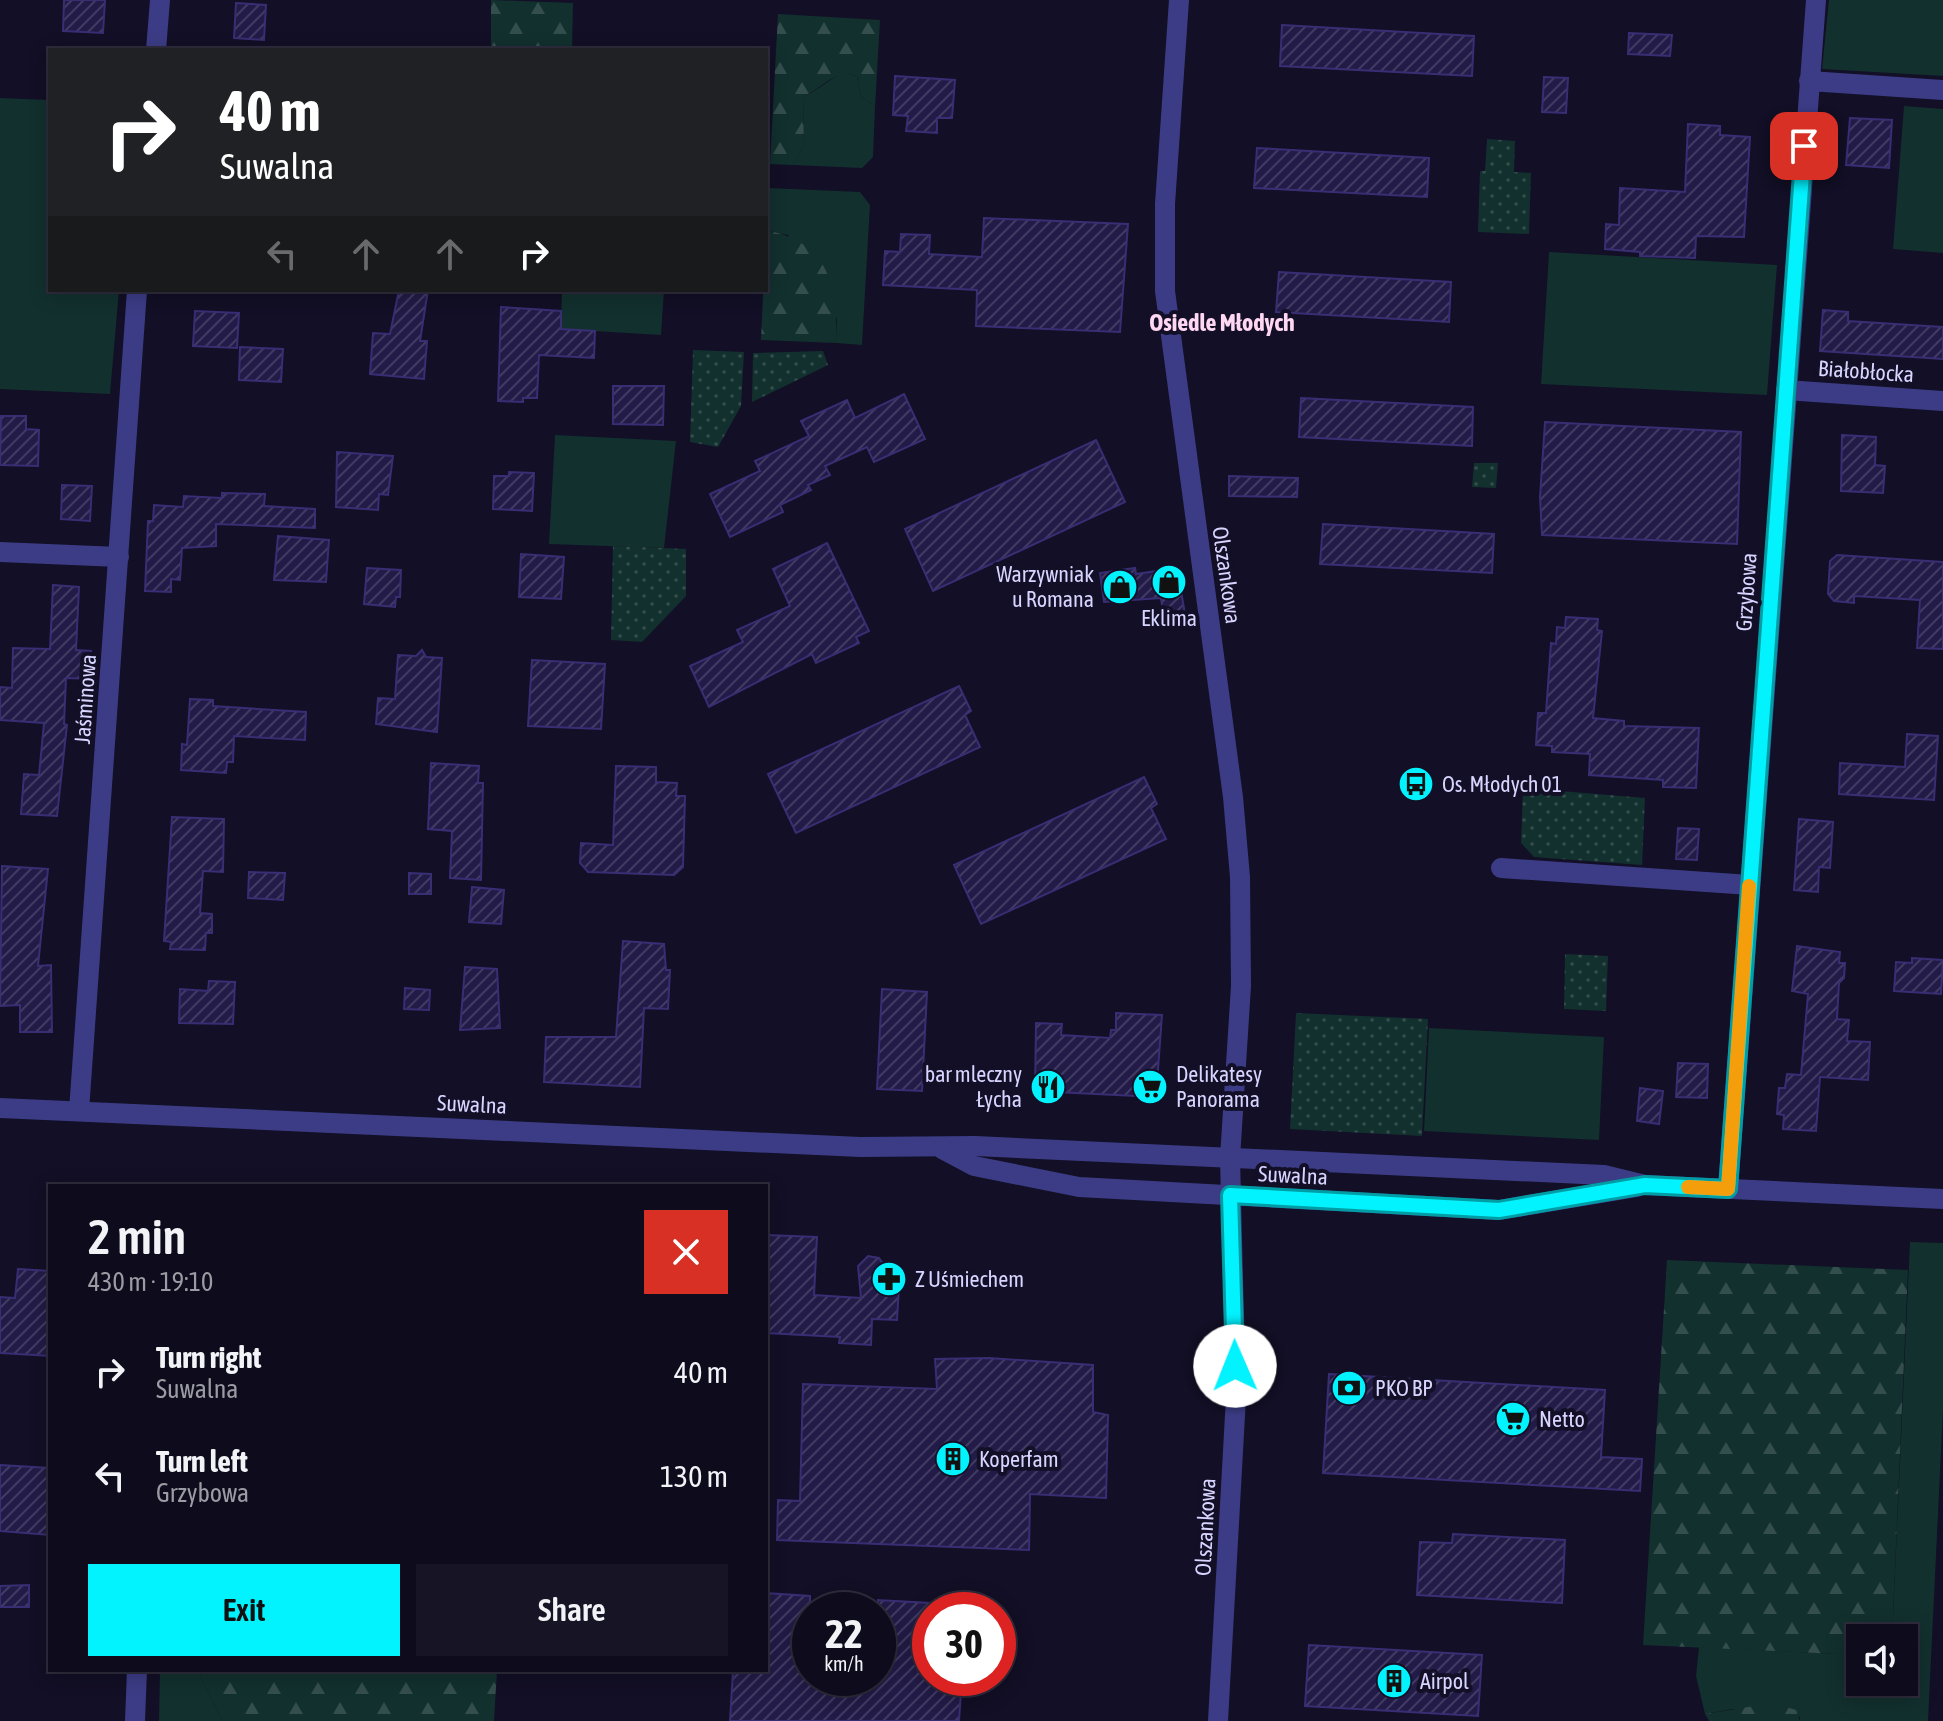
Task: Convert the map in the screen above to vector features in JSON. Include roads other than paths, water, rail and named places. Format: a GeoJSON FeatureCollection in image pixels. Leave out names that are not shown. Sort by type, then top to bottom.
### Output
{"type":"FeatureCollection","features":[{"type":"Feature","properties":{"kind":"street"},"geometry":{"type":"LineString","coordinates":[[156,48],[160,0]]}},
{"type":"Feature","properties":{"kind":"street","name":"Olszankowa"},"geometry":{"type":"LineString","coordinates":[[1179,0],[1165,204],[1165,291],[1233,797],[1240,877],[1241,986],[1230,1158],[1233,1461],[1218,1721]]}},
{"type":"Feature","properties":{"kind":"street","name":"Grzybowa"},"geometry":{"type":"LineString","coordinates":[[1728,1189],[1816,0]]}},
{"type":"Feature","properties":{"kind":"street"},"geometry":{"type":"LineString","coordinates":[[1809,81],[1943,90]]}},
{"type":"Feature","properties":{"kind":"street","name":"Jaśminowa"},"geometry":{"type":"LineString","coordinates":[[79,1111],[137,292]]}},
{"type":"Feature","properties":{"kind":"street","name":"Białobłocka"},"geometry":{"type":"LineString","coordinates":[[1786,390],[1943,401]]}},
{"type":"Feature","properties":{"kind":"street"},"geometry":{"type":"LineString","coordinates":[[0,552],[119,557]]}},
{"type":"Feature","properties":{"kind":"street"},"geometry":{"type":"LineString","coordinates":[[1501,868],[1750,885]]}},
{"type":"Feature","properties":{"kind":"street","name":"Suwalna"},"geometry":{"type":"LineString","coordinates":[[0,1108],[942,1149],[975,1146],[1604,1175],[1645,1185],[1943,1199]]}},
{"type":"Feature","properties":{"kind":"street","name":"Suwalna"},"geometry":{"type":"LineString","coordinates":[[942,1149],[974,1166],[1079,1187],[1499,1210],[1645,1185]]}},
{"type":"Feature","properties":{"kind":"street"},"geometry":{"type":"LineString","coordinates":[[135,1721],[137,1672]]}},
{"type":"Feature","properties":{"kind":"place","name":"Eklima"},"geometry":{"type":"Point","coordinates":[1169,582]}},
{"type":"Feature","properties":{"kind":"place","name":"Warzywniak u Romana"},"geometry":{"type":"Point","coordinates":[1120,587]}},
{"type":"Feature","properties":{"kind":"place","name":"Os. Młodych 01"},"geometry":{"type":"Point","coordinates":[1416,784]}},
{"type":"Feature","properties":{"kind":"place","name":"bar mleczny Łycha"},"geometry":{"type":"Point","coordinates":[1048,1087]}},
{"type":"Feature","properties":{"kind":"place","name":"Delikatesy Panorama"},"geometry":{"type":"Point","coordinates":[1150,1087]}},
{"type":"Feature","properties":{"kind":"place","name":"Z Uśmiechem"},"geometry":{"type":"Point","coordinates":[889,1279]}},
{"type":"Feature","properties":{"kind":"place","name":"PKO BP"},"geometry":{"type":"Point","coordinates":[1349,1388]}},
{"type":"Feature","properties":{"kind":"place","name":"Netto"},"geometry":{"type":"Point","coordinates":[1513,1419]}},
{"type":"Feature","properties":{"kind":"place","name":"Koperfam"},"geometry":{"type":"Point","coordinates":[953,1459]}},
{"type":"Feature","properties":{"kind":"place","name":"Airpol"},"geometry":{"type":"Point","coordinates":[1394,1681]}},
{"type":"Feature","properties":{"kind":"district","name":"Osiedle Młodych"},"geometry":{"type":"Point","coordinates":[1222,322]}}]}
